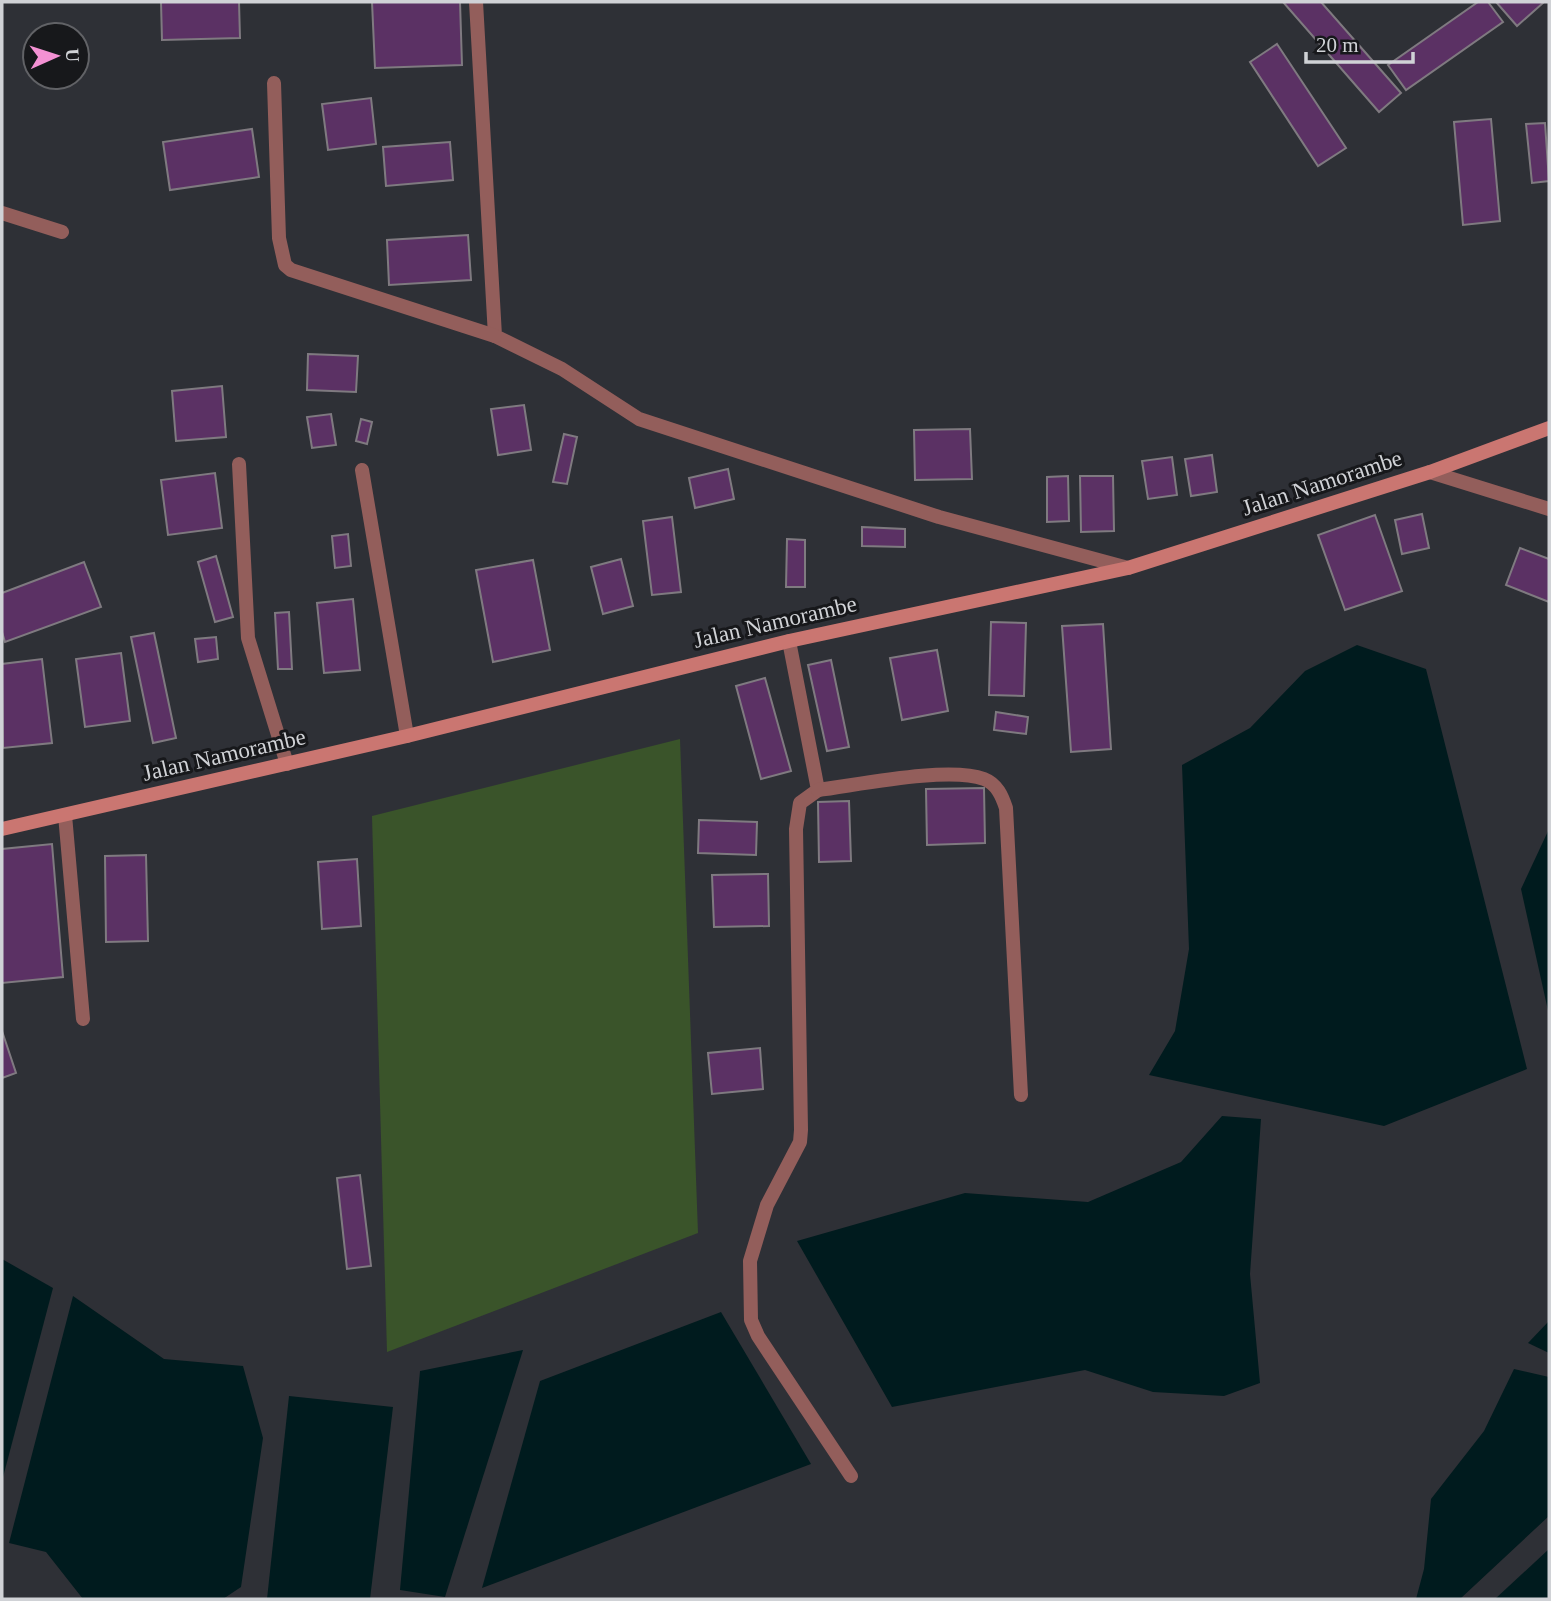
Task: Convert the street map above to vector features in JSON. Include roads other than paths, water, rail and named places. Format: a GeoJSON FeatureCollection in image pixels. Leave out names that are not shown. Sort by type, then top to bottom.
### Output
{"type":"FeatureCollection","features":[{"type":"Feature","properties":{"kind":"main road","name":"Jalan Namorambe"},"geometry":{"type":"LineString","coordinates":[[2,829],[407,736],[789,641],[1128,568],[1430,472],[1549,428]]}},
{"type":"Feature","properties":{"kind":"street"},"geometry":{"type":"LineString","coordinates":[[476,2],[495,336]]}},
{"type":"Feature","properties":{"kind":"street"},"geometry":{"type":"LineString","coordinates":[[274,83],[279,238],[285,265],[291,270],[495,336],[572,375],[639,419],[939,517],[1128,568]]}},
{"type":"Feature","properties":{"kind":"street"},"geometry":{"type":"LineString","coordinates":[[2,213],[62,232]]}},
{"type":"Feature","properties":{"kind":"street"},"geometry":{"type":"LineString","coordinates":[[239,464],[248,638],[287,764]]}},
{"type":"Feature","properties":{"kind":"street"},"geometry":{"type":"LineString","coordinates":[[362,470],[407,736]]}},
{"type":"Feature","properties":{"kind":"street"},"geometry":{"type":"LineString","coordinates":[[1430,472],[1549,509]]}},
{"type":"Feature","properties":{"kind":"street"},"geometry":{"type":"LineString","coordinates":[[789,641],[818,790]]}},
{"type":"Feature","properties":{"kind":"street"},"geometry":{"type":"LineString","coordinates":[[851,1476],[758,1336],[749,1304],[750,1261],[763,1217],[800,1142],[796,830],[800,803],[818,790],[956,774],[986,779],[1001,793],[1006,808],[1021,1095]]}},
{"type":"Feature","properties":{"kind":"street"},"geometry":{"type":"LineString","coordinates":[[65,815],[83,1019]]}},
{"type":"Feature","properties":{"kind":"water"},"geometry":{"type":"Polygon","coordinates":[[[1357,645],[1426,669],[1527,1069],[1384,1126],[1149,1075],[1175,1031],[1189,949],[1182,765],[1250,728],[1305,671],[1357,645]]]}},
{"type":"Feature","properties":{"kind":"water"},"geometry":{"type":"Polygon","coordinates":[[[1549,829],[1549,1015],[1521,889],[1549,829]]]}},
{"type":"Feature","properties":{"kind":"water"},"geometry":{"type":"Polygon","coordinates":[[[1222,1116],[1261,1119],[1250,1274],[1260,1383],[1224,1396],[1153,1392],[1085,1370],[892,1407],[797,1241],[965,1193],[1088,1202],[1181,1162],[1222,1116]]]}},
{"type":"Feature","properties":{"kind":"water"},"geometry":{"type":"Polygon","coordinates":[[[2,1259],[53,1288],[2,1481],[2,1259]]]}},
{"type":"Feature","properties":{"kind":"water"},"geometry":{"type":"Polygon","coordinates":[[[73,1296],[164,1359],[243,1366],[263,1438],[241,1587],[223,1599],[83,1599],[46,1552],[9,1543],[73,1296]]]}},
{"type":"Feature","properties":{"kind":"water"},"geometry":{"type":"Polygon","coordinates":[[[721,1312],[811,1464],[482,1588],[540,1381],[721,1312]]]}},
{"type":"Feature","properties":{"kind":"water"},"geometry":{"type":"Polygon","coordinates":[[[1549,1321],[1549,1353],[1528,1343],[1549,1321]]]}},
{"type":"Feature","properties":{"kind":"water"},"geometry":{"type":"Polygon","coordinates":[[[523,1350],[445,1597],[400,1590],[420,1371],[523,1350]]]}},
{"type":"Feature","properties":{"kind":"water"},"geometry":{"type":"Polygon","coordinates":[[[1514,1369],[1549,1377],[1549,1516],[1460,1599],[1416,1599],[1424,1569],[1431,1499],[1484,1431],[1514,1369]]]}},
{"type":"Feature","properties":{"kind":"water"},"geometry":{"type":"Polygon","coordinates":[[[289,1396],[393,1407],[370,1599],[267,1599],[289,1396]]]}},
{"type":"Feature","properties":{"kind":"water"},"geometry":{"type":"Polygon","coordinates":[[[1549,1549],[1549,1599],[1495,1599],[1549,1549]]]}}]}
